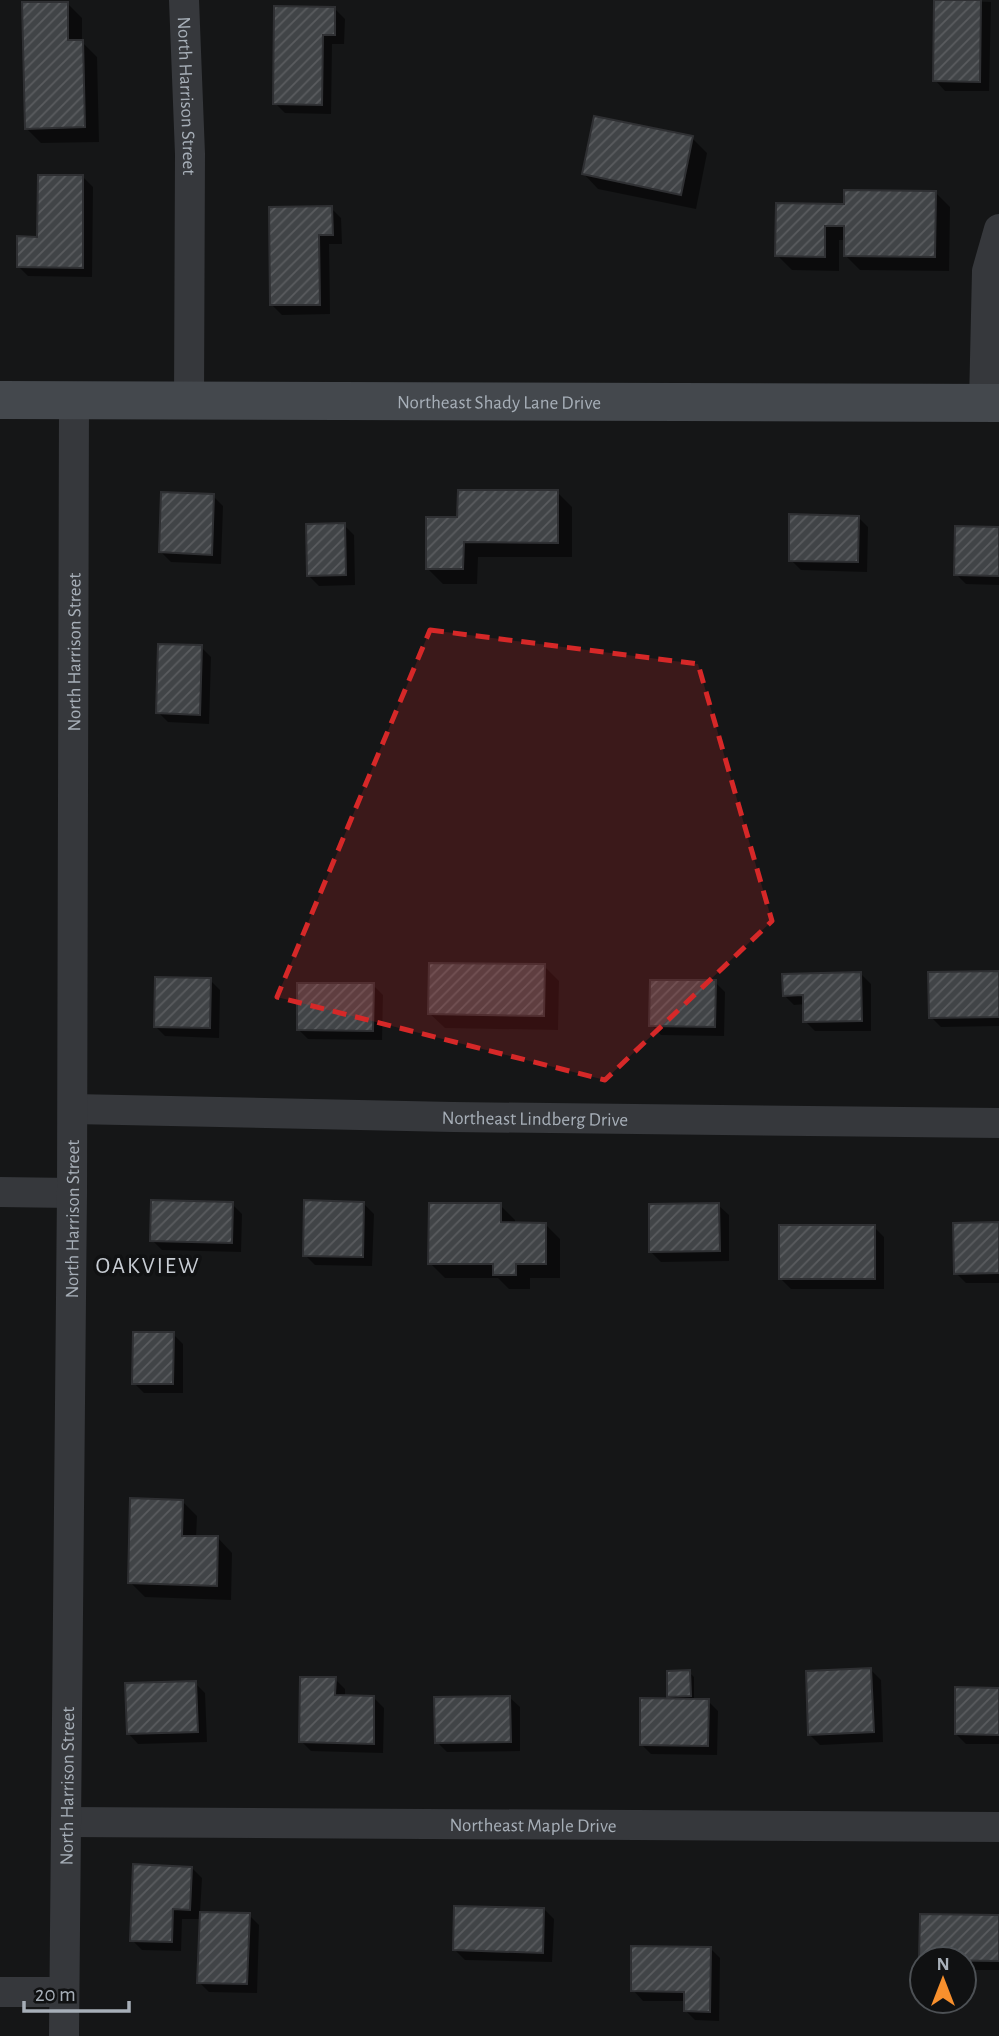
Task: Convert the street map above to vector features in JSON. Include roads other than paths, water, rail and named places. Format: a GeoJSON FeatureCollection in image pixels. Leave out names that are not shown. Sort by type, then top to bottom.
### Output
{"type":"FeatureCollection","features":[{"type":"Feature","properties":{"kind":"street","name":"North Harrison Street"},"geometry":{"type":"LineString","coordinates":[[184,0],[190,154],[189,401]]}},
{"type":"Feature","properties":{"kind":"street"},"geometry":{"type":"LineString","coordinates":[[992,403],[987,271],[999,229]]}},
{"type":"Feature","properties":{"kind":"street","name":"Northeast Shady Lane Drive"},"geometry":{"type":"LineString","coordinates":[[0,400],[992,403]]}},
{"type":"Feature","properties":{"kind":"street","name":"North Harrison Street"},"geometry":{"type":"LineString","coordinates":[[64,2036],[73,1109],[74,401]]}},
{"type":"Feature","properties":{"kind":"street","name":"Northeast Lindberg Drive"},"geometry":{"type":"LineString","coordinates":[[73,1109],[440,1117],[999,1122]]}},
{"type":"Feature","properties":{"kind":"street"},"geometry":{"type":"LineString","coordinates":[[0,1192],[72,1193]]}},
{"type":"Feature","properties":{"kind":"street","name":"Northeast Maple Drive"},"geometry":{"type":"LineString","coordinates":[[66,1822],[999,1828]]}},
{"type":"Feature","properties":{"kind":"street"},"geometry":{"type":"LineString","coordinates":[[0,1992],[64,1992]]}},
{"type":"Feature","properties":{"kind":"district","name":"OAKVIEW"},"geometry":{"type":"Point","coordinates":[148,1265]}}]}
